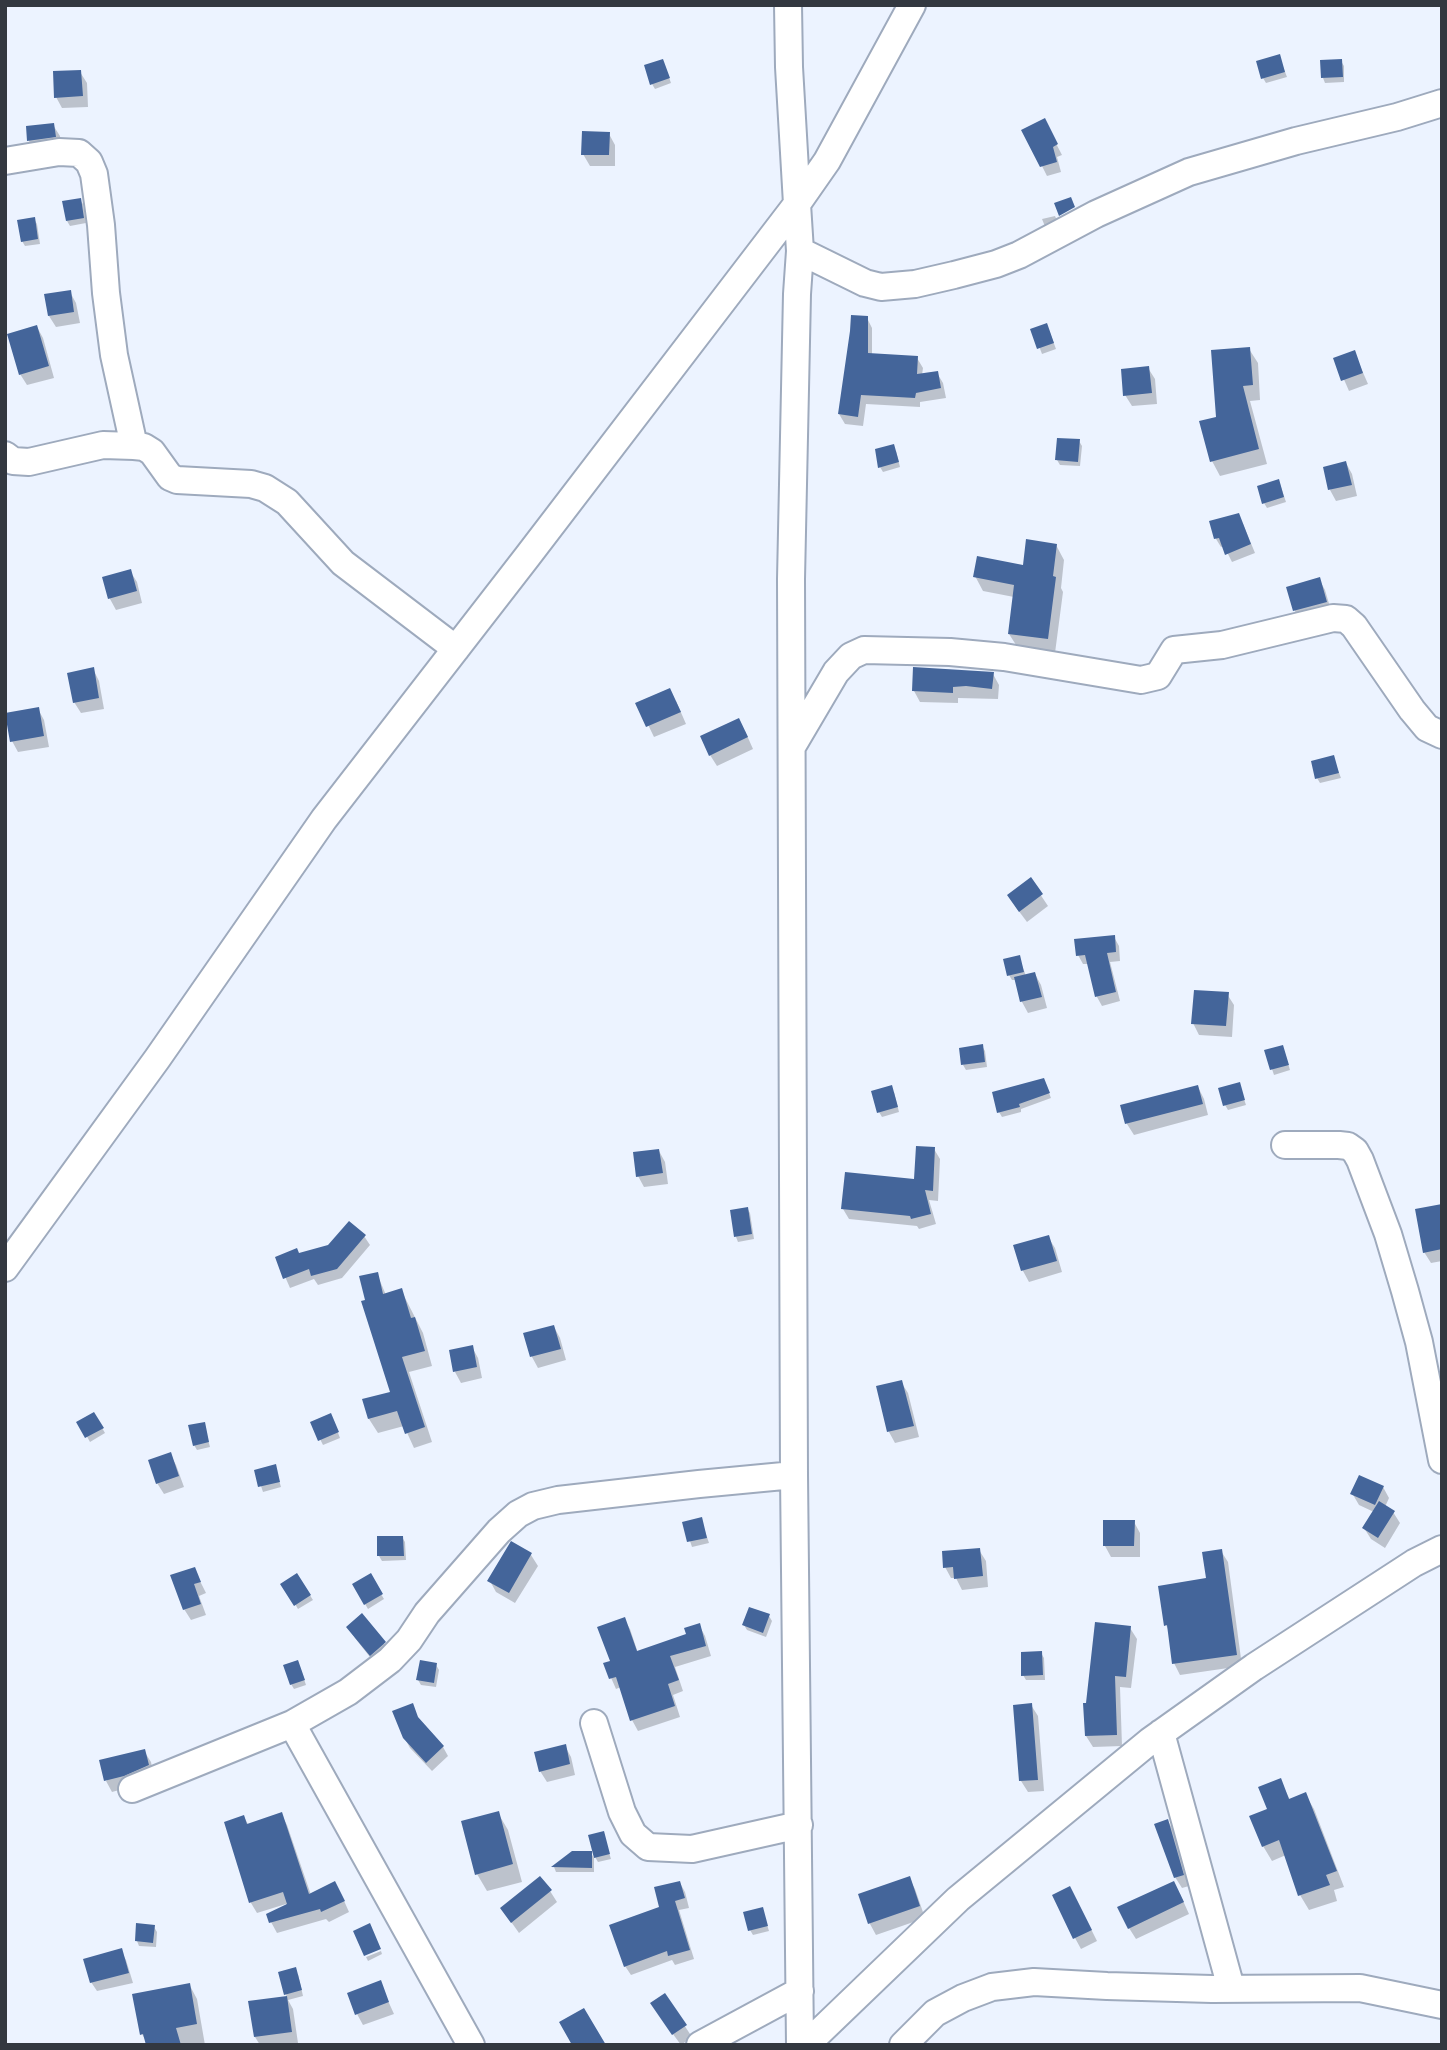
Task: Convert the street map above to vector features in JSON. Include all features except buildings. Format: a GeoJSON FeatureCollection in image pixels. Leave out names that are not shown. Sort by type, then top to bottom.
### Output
{"type":"FeatureCollection","features":[{"type":"Feature","properties":{"kind":"street"},"geometry":{"type":"LineString","coordinates":[[788,5],[800,251],[791,579],[794,1475],[800,1991],[803,2045]]}},
{"type":"Feature","properties":{"kind":"street"},"geometry":{"type":"LineString","coordinates":[[5,1268],[157,1059],[324,819],[797,204],[827,160],[912,5]]}},
{"type":"Feature","properties":{"kind":"street"},"geometry":{"type":"LineString","coordinates":[[800,251],[864,283],[881,287],[954,275],[1019,255],[1096,214],[1189,172],[1442,103]]}},
{"type":"Feature","properties":{"kind":"street"},"geometry":{"type":"LineString","coordinates":[[5,161],[60,152],[79,153],[89,162],[94,174],[101,225],[114,355],[134,446]]}},
{"type":"Feature","properties":{"kind":"street"},"geometry":{"type":"LineString","coordinates":[[5,455],[13,461],[29,462],[103,444],[144,447],[152,452],[170,477],[177,480],[251,484],[265,488],[277,494],[343,563],[456,649]]}},
{"type":"Feature","properties":{"kind":"street"},"geometry":{"type":"LineString","coordinates":[[792,747],[836,672],[850,656],[864,650],[950,652],[1004,657],[1141,680],[1158,676],[1174,650],[1222,645],[1333,618],[1346,619],[1354,626],[1412,710],[1427,728],[1442,735]]}},
{"type":"Feature","properties":{"kind":"street"},"geometry":{"type":"LineString","coordinates":[[1285,1145],[1339,1144],[1355,1151],[1360,1160],[1388,1234],[1419,1342],[1442,1460]]}},
{"type":"Feature","properties":{"kind":"street"},"geometry":{"type":"LineString","coordinates":[[132,1789],[292,1724],[348,1692],[390,1660],[499,1531],[518,1514],[533,1506],[558,1500],[794,1475]]}},
{"type":"Feature","properties":{"kind":"street"},"geometry":{"type":"LineString","coordinates":[[803,2045],[958,1899],[1161,1733],[1254,1667],[1414,1563],[1442,1549]]}},
{"type":"Feature","properties":{"kind":"street"},"geometry":{"type":"LineString","coordinates":[[594,1723],[622,1812],[633,1834],[648,1847],[692,1849],[799,1825]]}},
{"type":"Feature","properties":{"kind":"street"},"geometry":{"type":"LineString","coordinates":[[292,1724],[471,2045]]}},
{"type":"Feature","properties":{"kind":"street"},"geometry":{"type":"LineString","coordinates":[[1161,1733],[1231,1988]]}},
{"type":"Feature","properties":{"kind":"street"},"geometry":{"type":"LineString","coordinates":[[903,2045],[936,2013],[963,1998],[992,1987],[1034,1982],[1107,1986],[1360,1988],[1442,2005]]}},
{"type":"Feature","properties":{"kind":"street"},"geometry":{"type":"LineString","coordinates":[[701,2045],[800,1991]]}}]}
